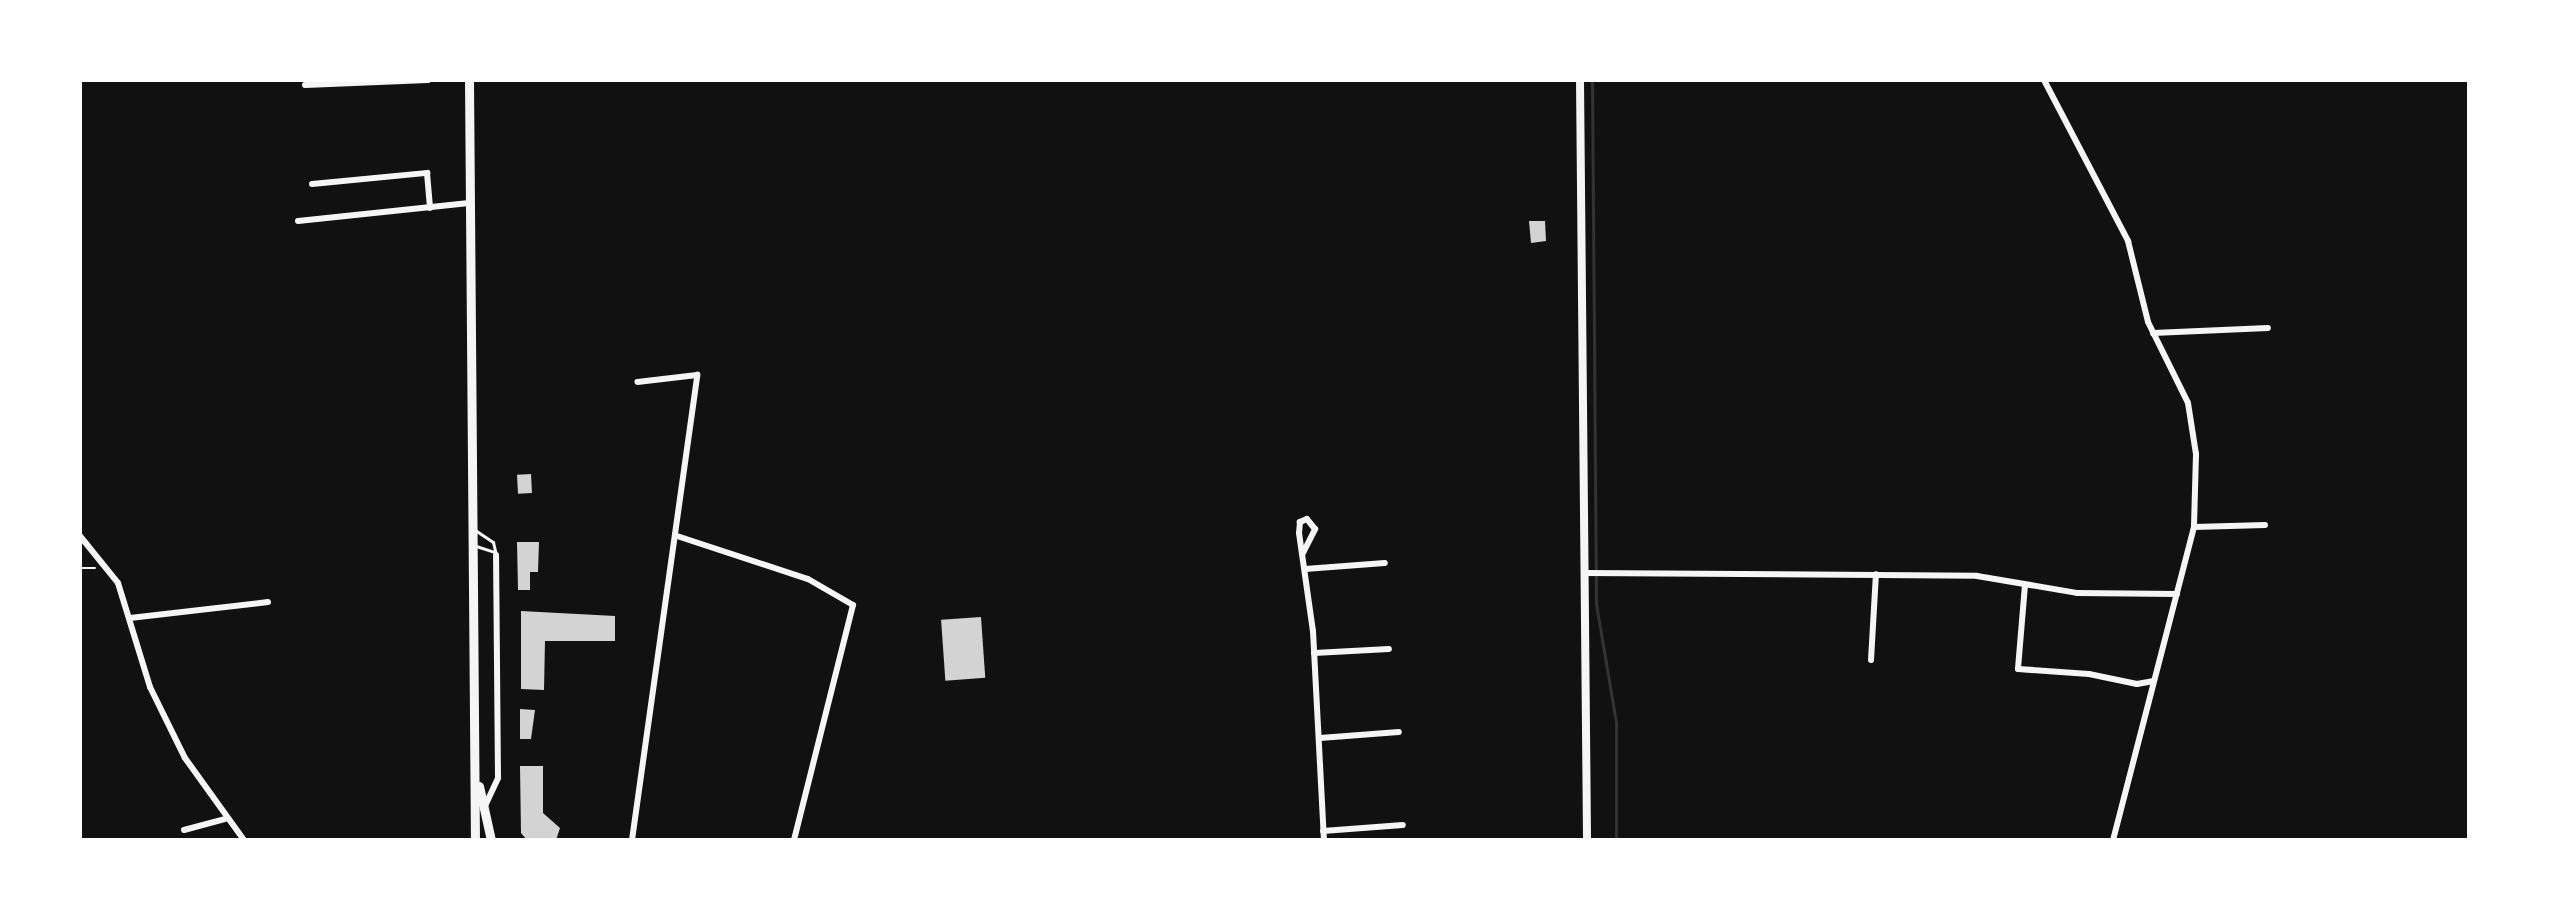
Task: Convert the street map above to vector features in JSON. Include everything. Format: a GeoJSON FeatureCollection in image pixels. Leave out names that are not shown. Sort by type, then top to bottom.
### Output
{"type":"FeatureCollection","features":[{"type":"Feature","properties":{"kind":"main road"},"geometry":{"type":"LineString","coordinates":[[469,80],[471,740],[475,840]]}},
{"type":"Feature","properties":{"kind":"main road"},"geometry":{"type":"LineString","coordinates":[[471,740],[482,809],[491,840]]}},
{"type":"Feature","properties":{"kind":"street"},"geometry":{"type":"LineString","coordinates":[[305,85],[428,80]]}},
{"type":"Feature","properties":{"kind":"street"},"geometry":{"type":"LineString","coordinates":[[1580,80],[1587,840]]}},
{"type":"Feature","properties":{"kind":"street"},"geometry":{"type":"LineString","coordinates":[[2044,80],[2128,241],[2153,333],[2188,403],[2196,454],[2194,527],[2113,840]]}},
{"type":"Feature","properties":{"kind":"street"},"geometry":{"type":"LineString","coordinates":[[312,184],[427,173],[430,208]]}},
{"type":"Feature","properties":{"kind":"street"},"geometry":{"type":"LineString","coordinates":[[298,221],[469,203]]}},
{"type":"Feature","properties":{"kind":"street"},"geometry":{"type":"LineString","coordinates":[[2153,333],[2268,328]]}},
{"type":"Feature","properties":{"kind":"street"},"geometry":{"type":"LineString","coordinates":[[632,840],[677,536],[697,375],[637,382]]}},
{"type":"Feature","properties":{"kind":"street"},"geometry":{"type":"LineString","coordinates":[[1303,553],[1315,529],[1307,519],[1299,526],[1314,653],[1324,840]]}},
{"type":"Feature","properties":{"kind":"street"},"geometry":{"type":"LineString","coordinates":[[2194,527],[2265,525]]}},
{"type":"Feature","properties":{"kind":"street"},"geometry":{"type":"LineString","coordinates":[[80,536],[109,567],[130,618],[159,707],[198,781],[244,840]]}},
{"type":"Feature","properties":{"kind":"street"},"geometry":{"type":"LineString","coordinates":[[677,536],[808,579],[853,605],[794,840]]}},
{"type":"Feature","properties":{"kind":"street"},"geometry":{"type":"LineString","coordinates":[[482,809],[498,778],[496,555]]}},
{"type":"Feature","properties":{"kind":"street"},"geometry":{"type":"LineString","coordinates":[[1305,569],[1385,563]]}},
{"type":"Feature","properties":{"kind":"street"},"geometry":{"type":"LineString","coordinates":[[1585,573],[1977,576],[2077,593],[2177,594]]}},
{"type":"Feature","properties":{"kind":"street"},"geometry":{"type":"LineString","coordinates":[[1871,660],[1876,574]]}},
{"type":"Feature","properties":{"kind":"street"},"geometry":{"type":"LineString","coordinates":[[2025,585],[2018,669],[2089,674],[2137,684],[2154,681]]}},
{"type":"Feature","properties":{"kind":"street"},"geometry":{"type":"LineString","coordinates":[[130,618],[268,602]]}},
{"type":"Feature","properties":{"kind":"street"},"geometry":{"type":"LineString","coordinates":[[1314,653],[1389,649]]}},
{"type":"Feature","properties":{"kind":"street"},"geometry":{"type":"LineString","coordinates":[[1320,738],[1399,732]]}},
{"type":"Feature","properties":{"kind":"street"},"geometry":{"type":"LineString","coordinates":[[184,830],[225,819]]}},
{"type":"Feature","properties":{"kind":"street"},"geometry":{"type":"LineString","coordinates":[[1323,831],[1403,825]]}},
{"type":"Feature","properties":{"kind":"lane"},"geometry":{"type":"LineString","coordinates":[[470,522],[493,542],[496,555]]}},
{"type":"Feature","properties":{"kind":"lane"},"geometry":{"type":"LineString","coordinates":[[470,553],[484,546],[496,555]]}},
{"type":"Feature","properties":{"kind":"building"},"geometry":{"type":"Polygon","coordinates":[[[1529,221],[1545,221],[1546,241],[1531,243],[1529,221]]]}},
{"type":"Feature","properties":{"kind":"building"},"geometry":{"type":"Polygon","coordinates":[[[531,474],[532,493],[518,494],[517,475],[531,474]]]}},
{"type":"Feature","properties":{"kind":"building"},"geometry":{"type":"Polygon","coordinates":[[[517,542],[539,542],[538,572],[530,572],[530,590],[518,590],[517,542]]]}},
{"type":"Feature","properties":{"kind":"building"},"geometry":{"type":"Polygon","coordinates":[[[521,611],[615,616],[615,641],[545,641],[544,690],[521,689],[521,611]]]}},
{"type":"Feature","properties":{"kind":"building"},"geometry":{"type":"Polygon","coordinates":[[[981,617],[985,678],[945,681],[941,620],[981,617]]]}},
{"type":"Feature","properties":{"kind":"building"},"geometry":{"type":"Polygon","coordinates":[[[520,709],[535,710],[531,739],[520,739],[520,709]]]}},
{"type":"Feature","properties":{"kind":"building"},"geometry":{"type":"Polygon","coordinates":[[[520,766],[543,766],[543,813],[560,828],[556,840],[527,840],[521,833],[520,766]]]}},
{"type":"Feature","properties":{"kind":"waterway"},"geometry":{"type":"LineString","coordinates":[[1592,80],[1596,604],[1616,722],[1616,840]]}}]}
